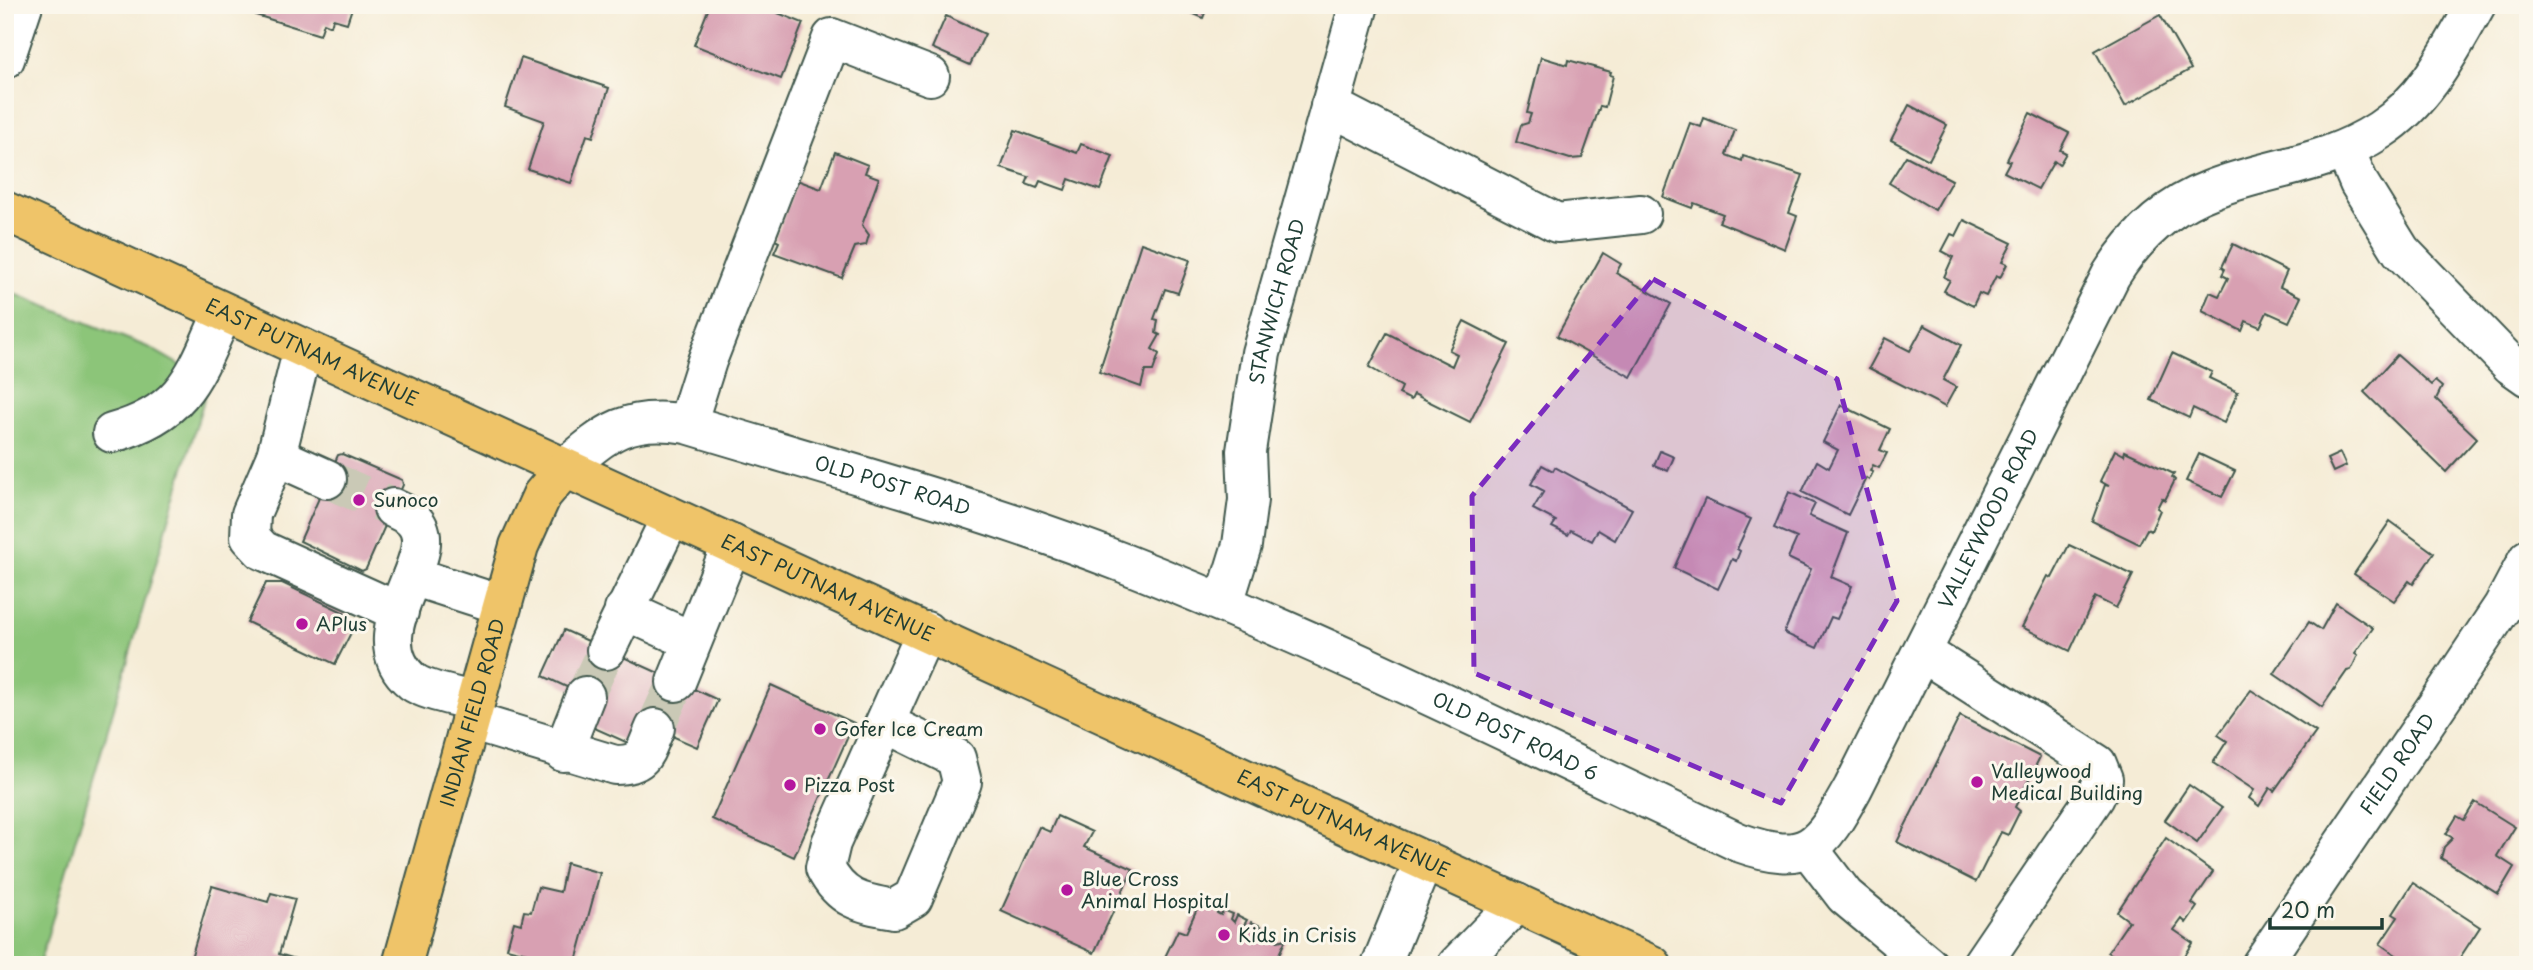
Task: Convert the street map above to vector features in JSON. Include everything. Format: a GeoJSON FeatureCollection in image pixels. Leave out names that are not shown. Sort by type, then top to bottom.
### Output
{"type":"FeatureCollection","features":[{"type":"Feature","properties":{"kind":"main road","name":"EAST PUTNAM AVENUE"},"geometry":{"type":"LineString","coordinates":[[5,211],[1652,965]]}},
{"type":"Feature","properties":{"kind":"main road","name":"INDIAN FIELD ROAD"},"geometry":{"type":"LineString","coordinates":[[402,965],[526,526],[542,495],[564,469]]}},
{"type":"Feature","properties":{"kind":"street"},"geometry":{"type":"LineString","coordinates":[[5,59],[23,5]]}},
{"type":"Feature","properties":{"kind":"street","name":"STANWICH ROAD"},"geometry":{"type":"LineString","coordinates":[[1224,603],[1243,533],[1248,500],[1246,451],[1261,353],[1359,5]]}},
{"type":"Feature","properties":{"kind":"street","name":"VALLEYWOOD ROAD"},"geometry":{"type":"LineString","coordinates":[[1809,849],[1822,838],[1837,816],[2110,275],[2129,247],[2169,213],[2209,190],[2301,166],[2345,150],[2381,130],[2426,87],[2476,5]]}},
{"type":"Feature","properties":{"kind":"street"},"geometry":{"type":"LineString","coordinates":[[687,424],[708,361],[832,38],[930,76]]}},
{"type":"Feature","properties":{"kind":"street"},"geometry":{"type":"LineString","coordinates":[[1330,106],[1557,223],[1641,214]]}},
{"type":"Feature","properties":{"kind":"street"},"geometry":{"type":"LineString","coordinates":[[2345,150],[2359,183],[2401,251],[2511,365],[2528,377]]}},
{"type":"Feature","properties":{"kind":"street"},"geometry":{"type":"LineString","coordinates":[[112,433],[142,425],[180,396],[202,360],[223,312]]}},
{"type":"Feature","properties":{"kind":"street"},"geometry":{"type":"LineString","coordinates":[[303,348],[276,456],[251,514],[250,537],[262,550],[399,612]]}},
{"type":"Feature","properties":{"kind":"street","name":"OLD POST ROAD"},"geometry":{"type":"LineString","coordinates":[[564,469],[593,444],[638,421],[657,419],[687,424],[1029,528],[1224,603]]}},
{"type":"Feature","properties":{"kind":"street"},"geometry":{"type":"LineString","coordinates":[[276,456],[327,479]]}},
{"type":"Feature","properties":{"kind":"street"},"geometry":{"type":"LineString","coordinates":[[393,508],[413,520],[421,536],[412,576],[390,638],[396,662],[415,684],[563,751],[615,765],[633,765],[642,759],[655,728]]}},
{"type":"Feature","properties":{"kind":"street"},"geometry":{"type":"LineString","coordinates":[[606,650],[671,517]]}},
{"type":"Feature","properties":{"kind":"street"},"geometry":{"type":"LineString","coordinates":[[676,682],[732,544]]}},
{"type":"Feature","properties":{"kind":"street","name":"FIELD ROAD"},"geometry":{"type":"LineString","coordinates":[[2261,965],[2503,606],[2528,558]]}},
{"type":"Feature","properties":{"kind":"street"},"geometry":{"type":"LineString","coordinates":[[412,576],[502,605]]}},
{"type":"Feature","properties":{"kind":"street","name":"OLD POST ROAD 6"},"geometry":{"type":"LineString","coordinates":[[1224,603],[1738,842],[1768,853],[1809,849]]}},
{"type":"Feature","properties":{"kind":"street"},"geometry":{"type":"LineString","coordinates":[[624,610],[692,641]]}},
{"type":"Feature","properties":{"kind":"street"},"geometry":{"type":"LineString","coordinates":[[887,724],[956,758],[962,782],[913,898],[894,909],[863,904],[834,888],[824,868],[831,843],[887,724],[926,631]]}},
{"type":"Feature","properties":{"kind":"street"},"geometry":{"type":"LineString","coordinates":[[1922,652],[2097,764],[2103,779],[2095,797],[1981,965]]}},
{"type":"Feature","properties":{"kind":"street"},"geometry":{"type":"LineString","coordinates":[[563,751],[585,696]]}},
{"type":"Feature","properties":{"kind":"street"},"geometry":{"type":"LineString","coordinates":[[1809,849],[1845,896],[1928,965]]}},
{"type":"Feature","properties":{"kind":"street"},"geometry":{"type":"LineString","coordinates":[[1381,965],[1424,860]]}},
{"type":"Feature","properties":{"kind":"street"},"geometry":{"type":"LineString","coordinates":[[1457,965],[1517,903]]}},
{"type":"Feature","properties":{"kind":"highlighted area"},"geometry":{"type":"Polygon","coordinates":[[[1653,279],[1837,379],[1897,601],[1781,803],[1474,673],[1472,496],[1653,279]]]}},
{"type":"Feature","properties":{"kind":"green space"},"geometry":{"type":"Polygon","coordinates":[[[5,290],[150,348],[209,382],[39,965],[5,965],[5,290]]]}},
{"type":"Feature","properties":{"kind":"building"},"geometry":{"type":"Polygon","coordinates":[[[259,5],[353,5],[347,23],[333,19],[331,26],[324,23],[320,35],[256,15],[259,5]]]}},
{"type":"Feature","properties":{"kind":"building"},"geometry":{"type":"Polygon","coordinates":[[[710,5],[758,5],[803,23],[781,79],[694,45],[710,5]]]}},
{"type":"Feature","properties":{"kind":"building"},"geometry":{"type":"Polygon","coordinates":[[[1173,5],[1208,5],[1203,18],[1173,5]]]}},
{"type":"Feature","properties":{"kind":"building"},"geometry":{"type":"Polygon","coordinates":[[[2160,15],[2191,69],[2125,106],[2095,51],[2160,15]]]}},
{"type":"Feature","properties":{"kind":"building"},"geometry":{"type":"Polygon","coordinates":[[[946,16],[985,34],[970,65],[932,48],[946,16]]]}},
{"type":"Feature","properties":{"kind":"building"},"geometry":{"type":"Polygon","coordinates":[[[1541,57],[1567,65],[1568,60],[1611,72],[1610,75],[1613,76],[1605,107],[1600,106],[1582,158],[1570,159],[1516,142],[1521,125],[1528,123],[1531,114],[1527,113],[1541,57]]]}},
{"type":"Feature","properties":{"kind":"building"},"geometry":{"type":"Polygon","coordinates":[[[521,58],[609,88],[593,137],[587,135],[571,183],[528,169],[544,121],[505,107],[521,58]]]}},
{"type":"Feature","properties":{"kind":"building"},"geometry":{"type":"Polygon","coordinates":[[[1909,105],[1947,125],[1929,160],[1891,140],[1909,105]]]}},
{"type":"Feature","properties":{"kind":"building"},"geometry":{"type":"Polygon","coordinates":[[[2030,113],[2069,133],[2060,150],[2066,153],[2059,165],[2054,161],[2038,189],[2004,172],[2030,113]]]}},
{"type":"Feature","properties":{"kind":"building"},"geometry":{"type":"Polygon","coordinates":[[[1704,118],[1735,130],[1726,155],[1742,161],[1743,156],[1803,175],[1789,213],[1797,216],[1785,249],[1719,222],[1723,214],[1694,203],[1692,208],[1663,197],[1690,123],[1701,127],[1704,118]]]}},
{"type":"Feature","properties":{"kind":"building"},"geometry":{"type":"Polygon","coordinates":[[[1015,130],[1077,153],[1081,144],[1113,156],[1100,190],[1069,179],[1065,190],[1040,181],[1037,188],[1026,184],[1029,177],[1001,168],[1015,130]]]}},
{"type":"Feature","properties":{"kind":"building"},"geometry":{"type":"Polygon","coordinates":[[[835,152],[868,165],[865,173],[879,178],[862,225],[869,235],[866,245],[855,247],[842,278],[774,253],[779,242],[775,240],[797,180],[821,189],[835,152]]]}},
{"type":"Feature","properties":{"kind":"building"},"geometry":{"type":"Polygon","coordinates":[[[1906,156],[1952,180],[1935,210],[1889,183],[1906,156]]]}},
{"type":"Feature","properties":{"kind":"building"},"geometry":{"type":"Polygon","coordinates":[[[1964,220],[2012,243],[2002,262],[2007,264],[2000,278],[1996,276],[1986,296],[1979,293],[1973,306],[1944,291],[1950,280],[1944,277],[1953,257],[1942,251],[1951,234],[1956,236],[1964,220]]]}},
{"type":"Feature","properties":{"kind":"building"},"geometry":{"type":"Polygon","coordinates":[[[1141,243],[1190,260],[1178,293],[1165,289],[1154,319],[1158,320],[1156,333],[1160,335],[1152,349],[1159,354],[1153,371],[1145,371],[1141,387],[1099,372],[1141,243]]]}},
{"type":"Feature","properties":{"kind":"building"},"geometry":{"type":"Polygon","coordinates":[[[2233,244],[2287,271],[2280,287],[2301,297],[2289,322],[2267,312],[2260,327],[2246,321],[2242,331],[2202,311],[2210,292],[2219,296],[2228,278],[2222,275],[2225,269],[2222,267],[2233,244]]]}},
{"type":"Feature","properties":{"kind":"building"},"geometry":{"type":"Polygon","coordinates":[[[1603,253],[1621,264],[1616,273],[1671,304],[1631,377],[1557,336],[1603,253]]]}},
{"type":"Feature","properties":{"kind":"building"},"geometry":{"type":"Polygon","coordinates":[[[1464,321],[1509,344],[1470,422],[1414,394],[1411,400],[1399,394],[1402,387],[1369,367],[1387,333],[1452,366],[1457,354],[1449,350],[1464,321]]]}},
{"type":"Feature","properties":{"kind":"building"},"geometry":{"type":"Polygon","coordinates":[[[1924,325],[1961,345],[1943,380],[1956,387],[1945,407],[1869,368],[1885,338],[1910,351],[1924,325]]]}},
{"type":"Feature","properties":{"kind":"building"},"geometry":{"type":"Polygon","coordinates":[[[2172,353],[2212,372],[2209,378],[2238,392],[2224,423],[2193,408],[2189,418],[2151,400],[2172,353]]]}},
{"type":"Feature","properties":{"kind":"building"},"geometry":{"type":"Polygon","coordinates":[[[2397,355],[2431,385],[2435,381],[2442,387],[2436,399],[2477,438],[2446,472],[2364,392],[2397,355]]]}},
{"type":"Feature","properties":{"kind":"building"},"geometry":{"type":"Polygon","coordinates":[[[1841,405],[1890,429],[1880,450],[1887,453],[1879,468],[1873,465],[1869,480],[1866,478],[1848,515],[1802,492],[1817,461],[1829,468],[1838,450],[1823,442],[1841,405]]]}},
{"type":"Feature","properties":{"kind":"building"},"geometry":{"type":"Polygon","coordinates":[[[2115,450],[2124,455],[2125,451],[2174,474],[2172,477],[2175,480],[2165,500],[2162,498],[2157,508],[2160,510],[2151,531],[2147,529],[2139,544],[2092,521],[2105,485],[2109,486],[2100,481],[2115,450]]]}},
{"type":"Feature","properties":{"kind":"building"},"geometry":{"type":"Polygon","coordinates":[[[1660,451],[1674,457],[1668,471],[1654,465],[1660,451]]]}},
{"type":"Feature","properties":{"kind":"building"},"geometry":{"type":"Polygon","coordinates":[[[2340,453],[2346,466],[2333,472],[2327,459],[2340,453]]]}},
{"type":"Feature","properties":{"kind":"building"},"geometry":{"type":"Polygon","coordinates":[[[342,454],[402,480],[403,485],[366,569],[362,571],[300,541],[338,455],[342,454]]]}},
{"type":"Feature","properties":{"kind":"building"},"geometry":{"type":"Polygon","coordinates":[[[2199,454],[2235,471],[2222,497],[2186,481],[2199,454]]]}},
{"type":"Feature","properties":{"kind":"building"},"geometry":{"type":"Polygon","coordinates":[[[1542,465],[1553,471],[1555,467],[1632,509],[1615,540],[1598,530],[1592,541],[1571,530],[1568,535],[1552,527],[1556,521],[1533,509],[1544,491],[1531,484],[1542,465]]]}},
{"type":"Feature","properties":{"kind":"building"},"geometry":{"type":"Polygon","coordinates":[[[1789,492],[1815,504],[1809,516],[1848,533],[1831,577],[1852,586],[1837,619],[1831,617],[1817,648],[1784,633],[1811,569],[1788,558],[1797,538],[1774,528],[1789,492]]]}},
{"type":"Feature","properties":{"kind":"building"},"geometry":{"type":"Polygon","coordinates":[[[1705,499],[1751,519],[1737,549],[1740,551],[1736,561],[1732,559],[1718,589],[1674,568],[1705,499]]]}},
{"type":"Feature","properties":{"kind":"building"},"geometry":{"type":"Polygon","coordinates":[[[2390,521],[2434,553],[2413,584],[2409,581],[2394,601],[2354,574],[2390,521]]]}},
{"type":"Feature","properties":{"kind":"building"},"geometry":{"type":"Polygon","coordinates":[[[2069,545],[2133,575],[2116,608],[2095,597],[2070,651],[2022,627],[2048,576],[2052,578],[2069,545]]]}},
{"type":"Feature","properties":{"kind":"building","name":"APlus"},"geometry":{"type":"Polygon","coordinates":[[[266,583],[282,583],[343,612],[355,625],[335,664],[247,622],[266,583]]]}},
{"type":"Feature","properties":{"kind":"building"},"geometry":{"type":"Polygon","coordinates":[[[2336,603],[2373,628],[2355,653],[2358,655],[2351,670],[2347,671],[2322,707],[2274,674],[2309,622],[2321,630],[2336,603]]]}},
{"type":"Feature","properties":{"kind":"building"},"geometry":{"type":"Polygon","coordinates":[[[564,630],[718,700],[697,747],[638,721],[628,743],[590,726],[601,703],[543,676],[564,630]]]}},
{"type":"Feature","properties":{"kind":"building"},"geometry":{"type":"Polygon","coordinates":[[[771,685],[854,723],[794,857],[712,819],[771,685]]]}},
{"type":"Feature","properties":{"kind":"building"},"geometry":{"type":"Polygon","coordinates":[[[2251,690],[2316,732],[2274,791],[2270,788],[2259,806],[2249,798],[2254,790],[2213,763],[2227,741],[2218,735],[2251,690]]]}},
{"type":"Feature","properties":{"kind":"building","name":"Valleywood Medical Building"},"geometry":{"type":"Polygon","coordinates":[[[1960,716],[2040,757],[2015,807],[2020,811],[2008,835],[2001,832],[1976,882],[1897,842],[1960,716]]]}},
{"type":"Feature","properties":{"kind":"building"},"geometry":{"type":"Polygon","coordinates":[[[2189,785],[2222,808],[2197,843],[2165,820],[2189,785]]]}},
{"type":"Feature","properties":{"kind":"building"},"geometry":{"type":"Polygon","coordinates":[[[2475,802],[2515,827],[2497,856],[2514,867],[2498,894],[2441,858],[2444,847],[2453,838],[2446,834],[2457,816],[2464,820],[2475,802]]]}},
{"type":"Feature","properties":{"kind":"building","name":"Blue Cross Animal Hospital"},"geometry":{"type":"Polygon","coordinates":[[[1057,816],[1092,832],[1084,847],[1133,869],[1094,953],[1001,911],[1039,827],[1050,832],[1057,816]]]}},
{"type":"Feature","properties":{"kind":"building"},"geometry":{"type":"Polygon","coordinates":[[[2166,838],[2213,872],[2192,903],[2197,907],[2186,923],[2182,919],[2174,930],[2193,943],[2179,965],[2121,965],[2124,962],[2108,952],[2129,921],[2117,912],[2166,838]]]}},
{"type":"Feature","properties":{"kind":"building"},"geometry":{"type":"Polygon","coordinates":[[[566,863],[600,873],[575,965],[507,948],[514,922],[521,924],[524,911],[531,912],[538,887],[560,892],[566,863]]]}},
{"type":"Feature","properties":{"kind":"building"},"geometry":{"type":"Polygon","coordinates":[[[2413,883],[2480,927],[2459,959],[2467,965],[2411,965],[2380,944],[2398,917],[2393,914],[2413,883]]]}},
{"type":"Feature","properties":{"kind":"building"},"geometry":{"type":"Polygon","coordinates":[[[212,886],[268,902],[271,893],[295,899],[279,954],[315,965],[189,965],[212,886]]]}},
{"type":"Feature","properties":{"kind":"building","name":"Kids in Crisis"},"geometry":{"type":"Polygon","coordinates":[[[1199,904],[1208,909],[1210,904],[1219,908],[1217,913],[1221,915],[1223,910],[1233,914],[1231,919],[1234,922],[1237,915],[1247,920],[1244,925],[1248,928],[1251,922],[1261,926],[1258,932],[1262,934],[1264,929],[1273,933],[1271,937],[1278,941],[1286,939],[1274,965],[1167,965],[1169,961],[1164,959],[1178,930],[1186,933],[1199,904]]]}},
{"type":"Feature","properties":{"kind":"tunnel"},"geometry":{"type":"LineString","coordinates":[[327,479],[393,508]]}},
{"type":"Feature","properties":{"kind":"tunnel"},"geometry":{"type":"LineString","coordinates":[[585,696],[606,650]]}},
{"type":"Feature","properties":{"kind":"tunnel"},"geometry":{"type":"LineString","coordinates":[[655,728],[676,682]]}},
{"type":"Feature","properties":{"kind":"place","name":"Sunoco"},"geometry":{"type":"Point","coordinates":[359,500]}},
{"type":"Feature","properties":{"kind":"place","name":"APlus"},"geometry":{"type":"Point","coordinates":[302,624]}},
{"type":"Feature","properties":{"kind":"place","name":"Gofer Ice Cream"},"geometry":{"type":"Point","coordinates":[820,729]}},
{"type":"Feature","properties":{"kind":"place","name":"Valleywood Medical Building"},"geometry":{"type":"Point","coordinates":[1977,782]}},
{"type":"Feature","properties":{"kind":"place","name":"Pizza Post"},"geometry":{"type":"Point","coordinates":[790,785]}},
{"type":"Feature","properties":{"kind":"place","name":"Blue Cross Animal Hospital"},"geometry":{"type":"Point","coordinates":[1067,890]}},
{"type":"Feature","properties":{"kind":"place","name":"Kids in Crisis"},"geometry":{"type":"Point","coordinates":[1224,935]}}]}
